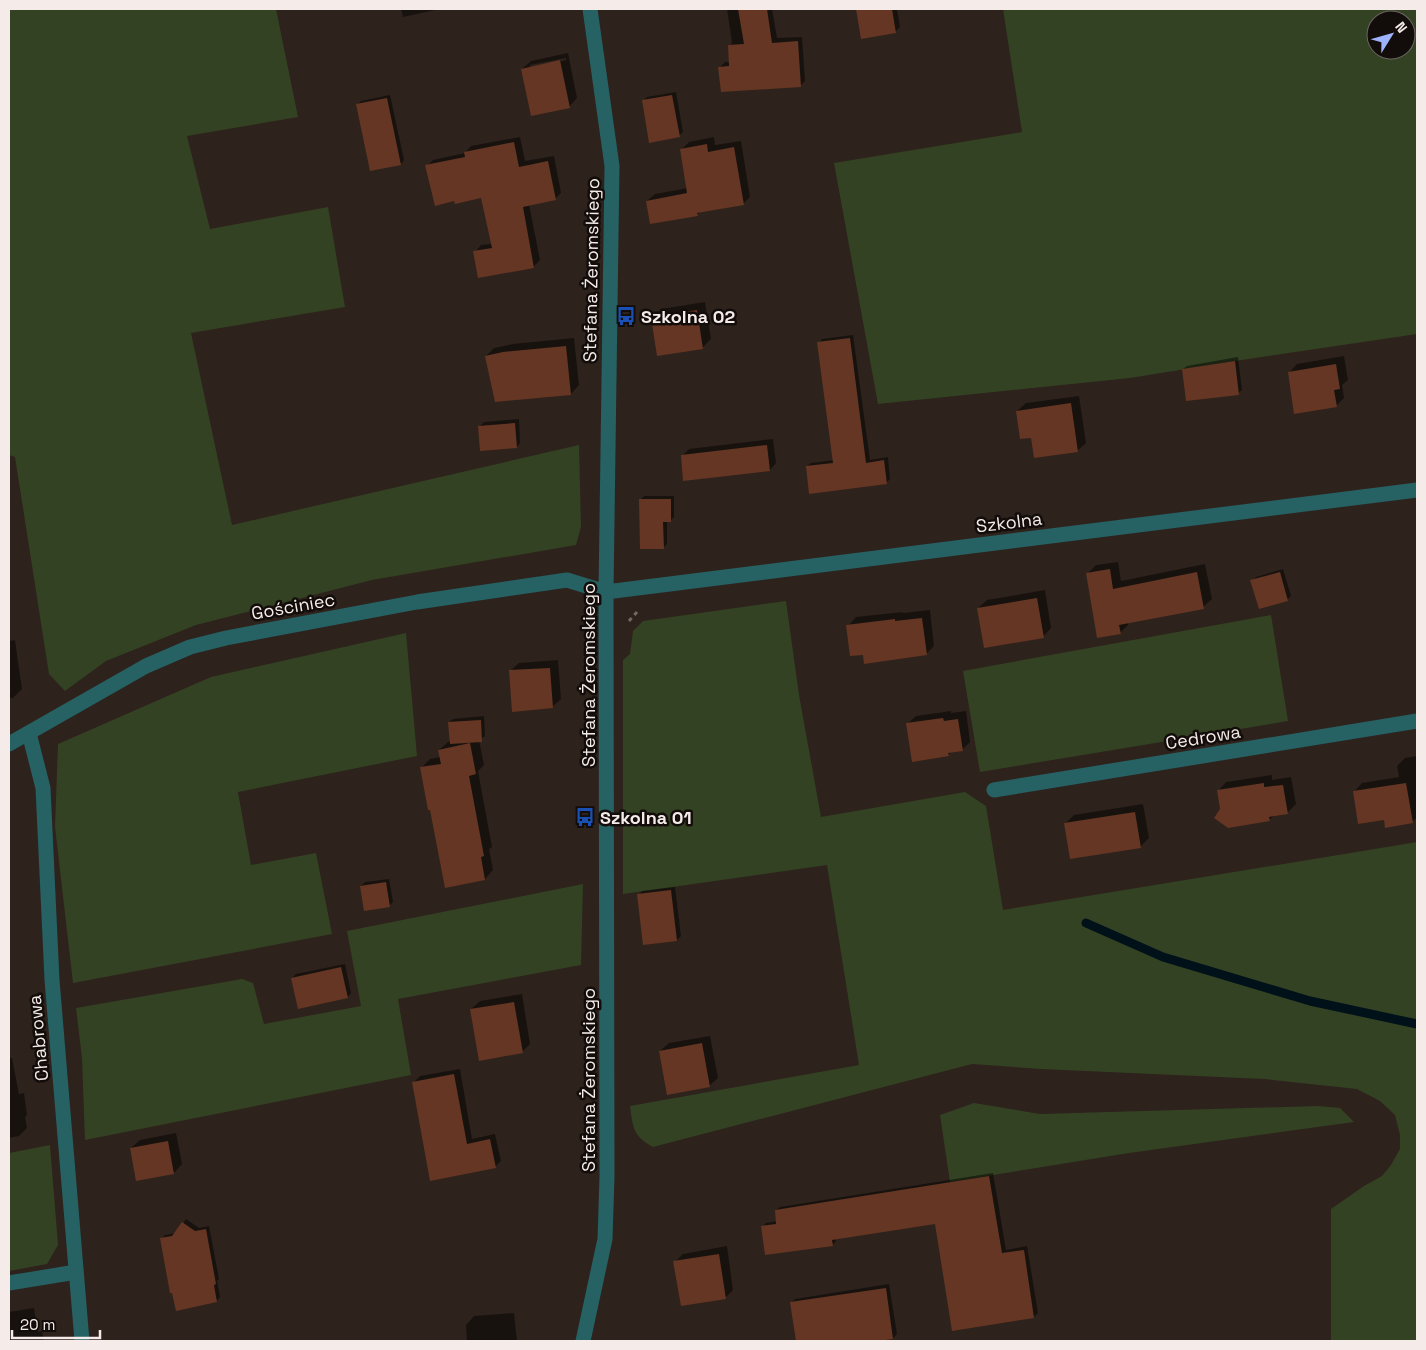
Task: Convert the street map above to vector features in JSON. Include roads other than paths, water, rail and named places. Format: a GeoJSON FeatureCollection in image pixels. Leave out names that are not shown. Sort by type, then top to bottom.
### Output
{"type":"FeatureCollection","features":[{"type":"Feature","properties":{"kind":"street","name":"Stefana Żeromskiego"},"geometry":{"type":"LineString","coordinates":[[583,1341],[605,1239],[607,1177],[606,592],[612,166],[590,9]]}},
{"type":"Feature","properties":{"kind":"street","name":"Szkolna"},"geometry":{"type":"LineString","coordinates":[[606,592],[1417,490]]}},
{"type":"Feature","properties":{"kind":"street","name":"Gościniec"},"geometry":{"type":"LineString","coordinates":[[9,744],[146,666],[190,647],[226,638],[417,602],[567,580],[606,592]]}},
{"type":"Feature","properties":{"kind":"street","name":"Cedrowa"},"geometry":{"type":"LineString","coordinates":[[994,790],[1417,721]]}},
{"type":"Feature","properties":{"kind":"street","name":"Chabrowa"},"geometry":{"type":"LineString","coordinates":[[29,734],[43,788],[52,980],[82,1341]]}},
{"type":"Feature","properties":{"kind":"street"},"geometry":{"type":"LineString","coordinates":[[9,1283],[76,1272]]}},
{"type":"Feature","properties":{"kind":"waterway"},"geometry":{"type":"LineString","coordinates":[[1086,923],[1163,957],[1310,1001],[1417,1024]]}},
{"type":"Feature","properties":{"kind":"place","name":"Szkolna 02"},"geometry":{"type":"Point","coordinates":[626,316]}},
{"type":"Feature","properties":{"kind":"place","name":"Szkolna 01"},"geometry":{"type":"Point","coordinates":[585,817]}}]}
